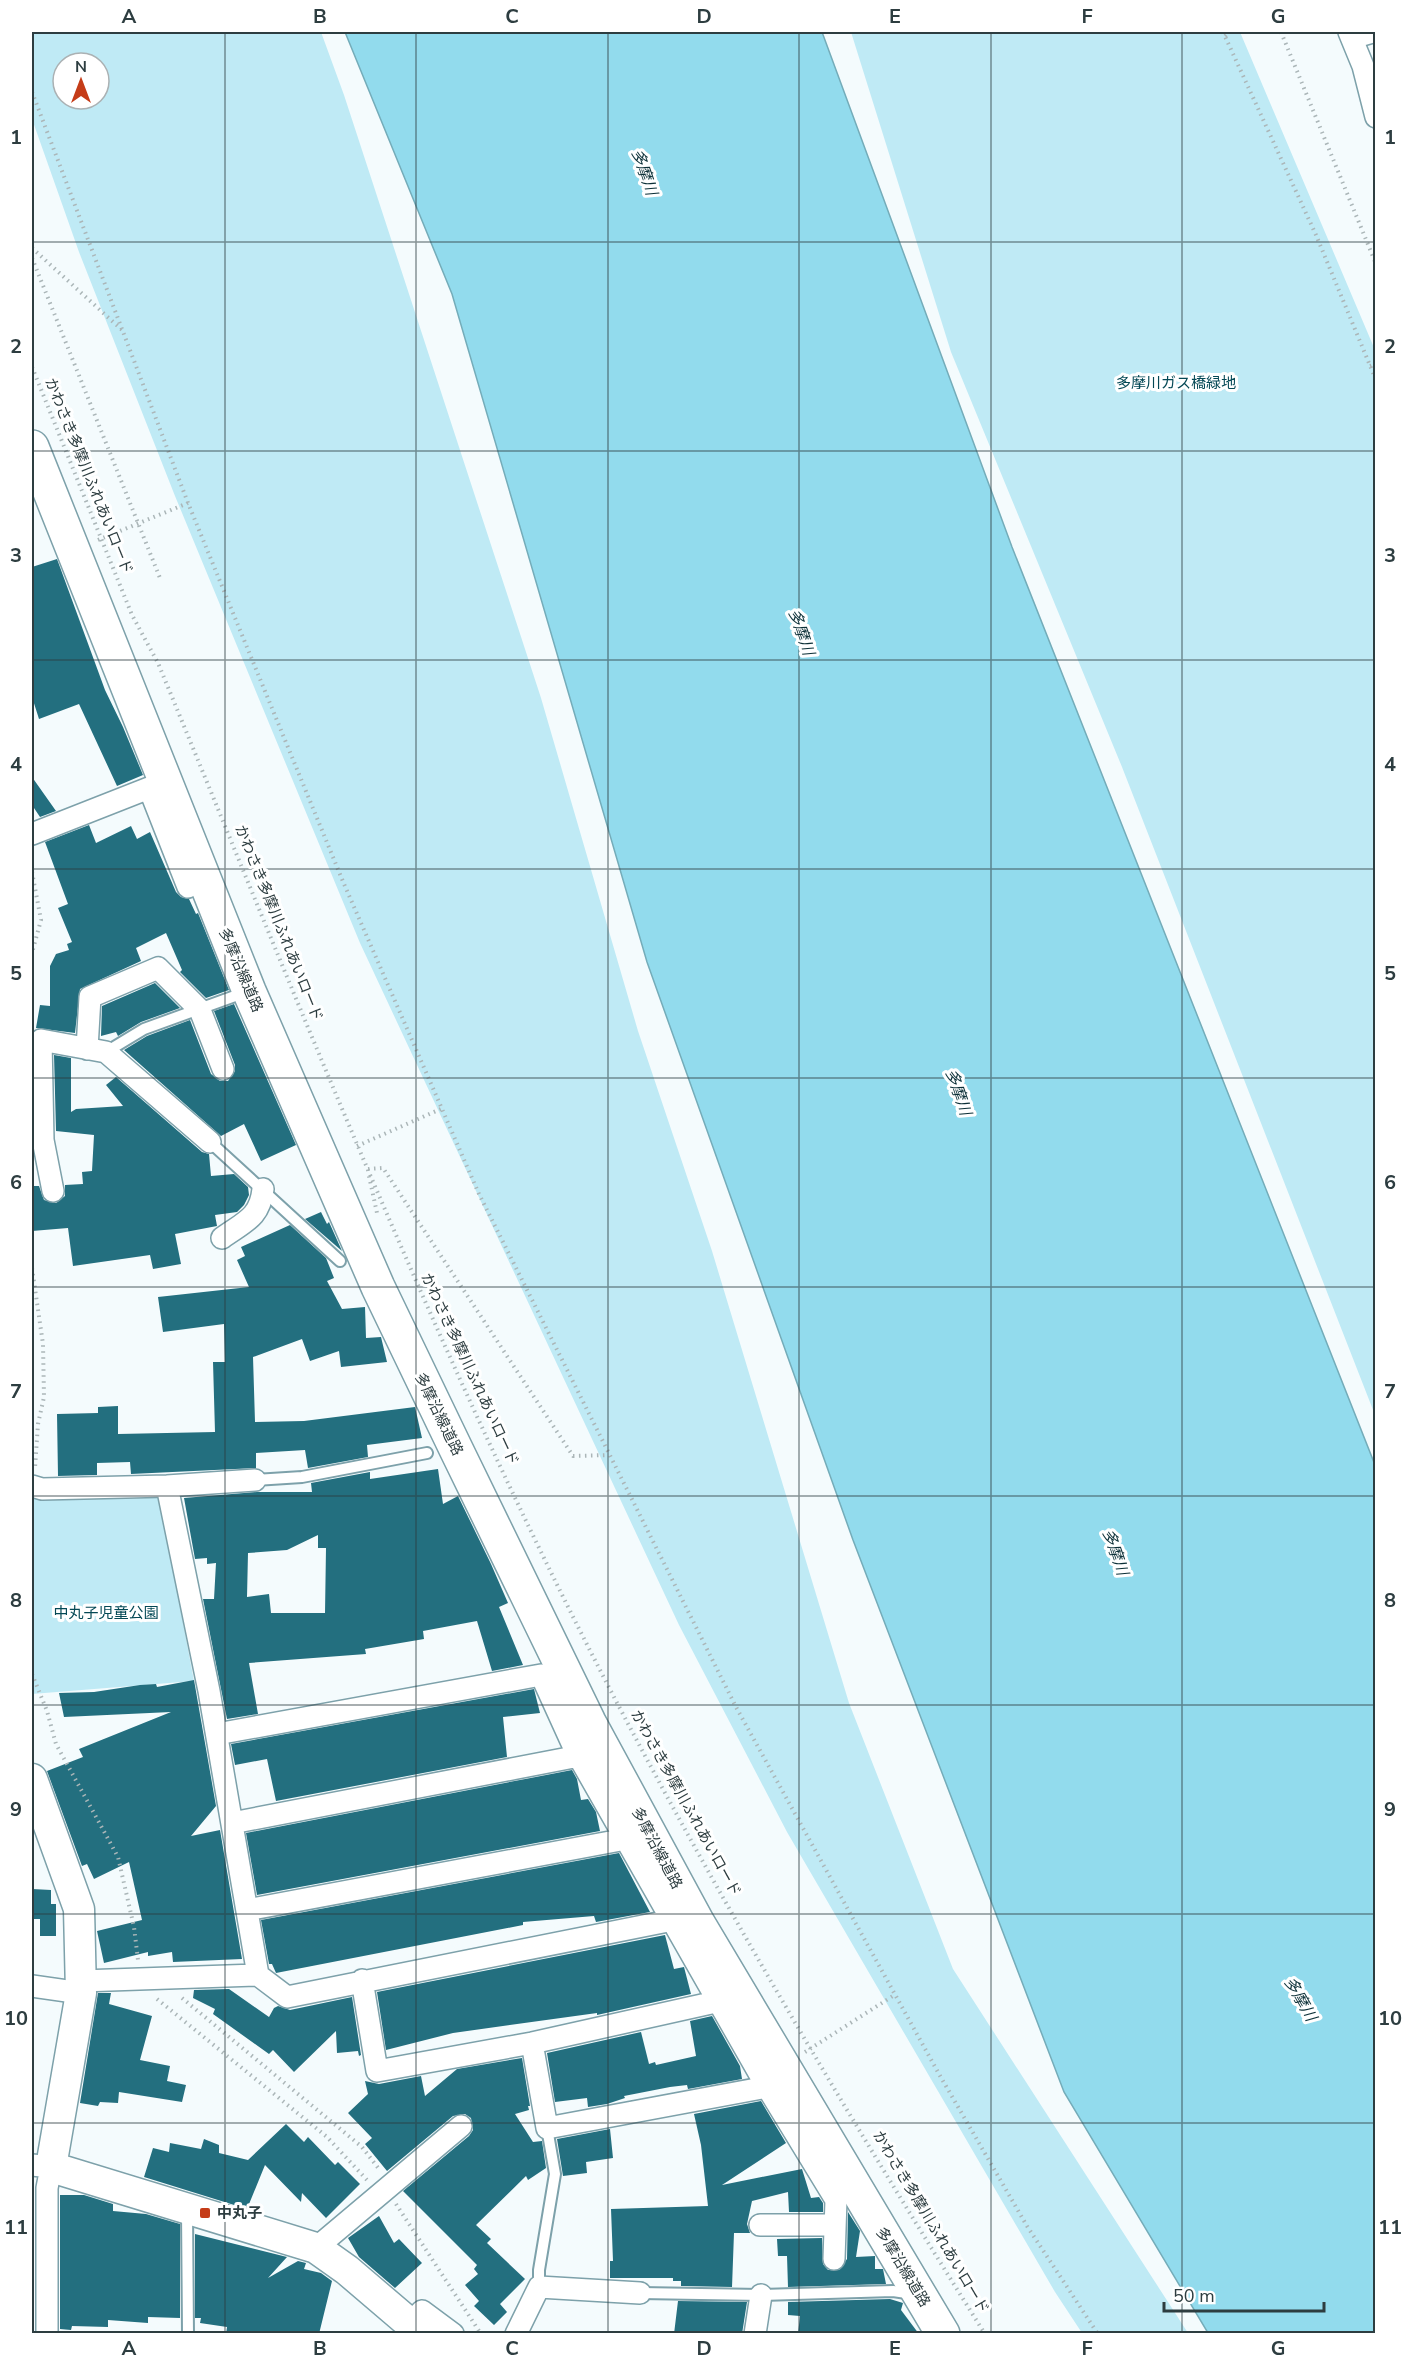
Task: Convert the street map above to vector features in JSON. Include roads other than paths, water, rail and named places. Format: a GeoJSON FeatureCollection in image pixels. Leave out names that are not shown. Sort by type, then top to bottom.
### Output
{"type":"FeatureCollection","features":[{"type":"Feature","properties":{"kind":"main road","name":"多摩沿線道路"},"geometry":{"type":"LineString","coordinates":[[32,447],[249,991],[325,1160],[378,1287],[579,1701],[728,1999],[845,2194],[920,2295],[943,2334]]}},
{"type":"Feature","properties":{"kind":"street"},"geometry":{"type":"LineString","coordinates":[[1373,32],[1351,35],[1363,66],[1376,117]]}},
{"type":"Feature","properties":{"kind":"street"},"geometry":{"type":"LineString","coordinates":[[32,834],[149,788],[188,888]]}},
{"type":"Feature","properties":{"kind":"street"},"geometry":{"type":"LineString","coordinates":[[96,1050],[90,998],[158,968],[201,1010],[223,1069]]}},
{"type":"Feature","properties":{"kind":"street"},"geometry":{"type":"LineString","coordinates":[[53,1191],[43,1140],[36,1040],[96,1050],[210,1142]]}},
{"type":"Feature","properties":{"kind":"street"},"geometry":{"type":"LineString","coordinates":[[222,1238],[256,1214],[261,1205],[263,1189]]}},
{"type":"Feature","properties":{"kind":"street"},"geometry":{"type":"LineString","coordinates":[[32,1486],[42,1489],[167,1486],[255,1480]]}},
{"type":"Feature","properties":{"kind":"street"},"geometry":{"type":"LineString","coordinates":[[167,1486],[217,1734],[258,1975]]}},
{"type":"Feature","properties":{"kind":"street"},"geometry":{"type":"LineString","coordinates":[[217,1734],[541,1675],[579,1756],[626,1839],[673,1920],[728,1999],[768,2087],[845,2194],[835,2225],[834,2259]]}},
{"type":"Feature","properties":{"kind":"street"},"geometry":{"type":"LineString","coordinates":[[232,1823],[579,1756]]}},
{"type":"Feature","properties":{"kind":"street"},"geometry":{"type":"LineString","coordinates":[[32,1779],[71,1881],[79,1909],[81,1987],[41,2166],[47,2188],[39,2291],[46,2334]]}},
{"type":"Feature","properties":{"kind":"street"},"geometry":{"type":"LineString","coordinates":[[247,1910],[626,1839]]}},
{"type":"Feature","properties":{"kind":"street"},"geometry":{"type":"LineString","coordinates":[[32,1986],[81,1987],[149,1978],[258,1975],[286,1997],[362,1980],[673,1920]]}},
{"type":"Feature","properties":{"kind":"street"},"geometry":{"type":"LineString","coordinates":[[362,1980],[377,2071],[532,2043],[728,1999]]}},
{"type":"Feature","properties":{"kind":"street"},"geometry":{"type":"LineString","coordinates":[[532,2043],[547,2127],[768,2087]]}},
{"type":"Feature","properties":{"kind":"street"},"geometry":{"type":"LineString","coordinates":[[316,2248],[461,2126]]}},
{"type":"Feature","properties":{"kind":"street"},"geometry":{"type":"LineString","coordinates":[[41,2166],[187,2207],[316,2248],[347,2270],[416,2328],[422,2311],[453,2334]]}},
{"type":"Feature","properties":{"kind":"street"},"geometry":{"type":"LineString","coordinates":[[760,2225],[835,2225]]}},
{"type":"Feature","properties":{"kind":"street"},"geometry":{"type":"LineString","coordinates":[[516,2334],[539,2287],[640,2293]]}},
{"type":"Feature","properties":{"kind":"street"},"geometry":{"type":"LineString","coordinates":[[755,2334],[761,2295]]}},
{"type":"Feature","properties":{"kind":"lane"},"geometry":{"type":"LineString","coordinates":[[96,1050],[144,1029],[249,991]]}},
{"type":"Feature","properties":{"kind":"lane"},"geometry":{"type":"LineString","coordinates":[[210,1142],[340,1261]]}},
{"type":"Feature","properties":{"kind":"lane"},"geometry":{"type":"LineString","coordinates":[[255,1480],[302,1477],[427,1453]]}},
{"type":"Feature","properties":{"kind":"lane"},"geometry":{"type":"LineString","coordinates":[[539,2287],[539,2270],[555,2174],[547,2127]]}},
{"type":"Feature","properties":{"kind":"lane"},"geometry":{"type":"LineString","coordinates":[[187,2207],[188,2334]]}},
{"type":"Feature","properties":{"kind":"lane"},"geometry":{"type":"LineString","coordinates":[[640,2293],[761,2295],[893,2291],[920,2295]]}},
{"type":"Feature","properties":{"kind":"water","name":"多摩川"},"geometry":{"type":"Polygon","coordinates":[[[345,32],[822,32],[1012,547],[1375,1465],[1375,2333],[1208,2333],[1064,2092],[853,1540],[647,962],[452,294],[345,32]]]}},
{"type":"Feature","properties":{"kind":"place","name":"中丸子"},"geometry":{"type":"Point","coordinates":[205,2213]}},
{"type":"Feature","properties":{"kind":"park label","name":"多摩川ガス橋緑地"},"geometry":{"type":"Point","coordinates":[1176,383]}},
{"type":"Feature","properties":{"kind":"park label","name":"中丸子児童公園"},"geometry":{"type":"Point","coordinates":[106,1613]}}]}
